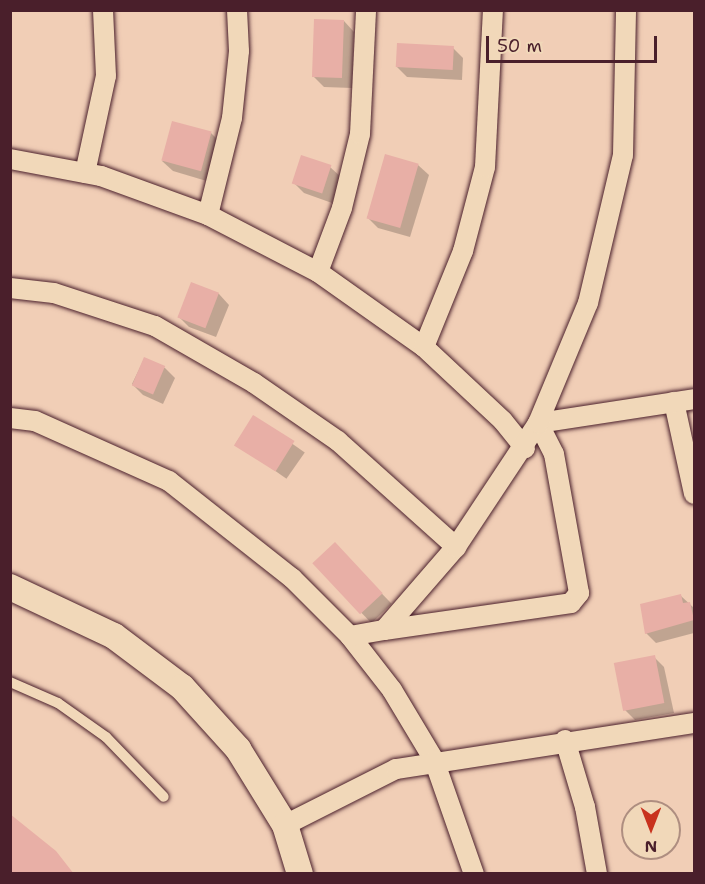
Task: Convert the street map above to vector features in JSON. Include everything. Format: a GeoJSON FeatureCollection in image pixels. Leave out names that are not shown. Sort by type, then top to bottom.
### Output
{"type":"FeatureCollection","features":[{"type":"Feature","properties":{"kind":"street"},"geometry":{"type":"LineString","coordinates":[[85,173],[106,76],[103,10]]}},
{"type":"Feature","properties":{"kind":"street"},"geometry":{"type":"LineString","coordinates":[[208,215],[232,117],[239,51],[237,10]]}},
{"type":"Feature","properties":{"kind":"street"},"geometry":{"type":"LineString","coordinates":[[318,272],[342,208],[360,134],[366,10]]}},
{"type":"Feature","properties":{"kind":"street"},"geometry":{"type":"LineString","coordinates":[[424,347],[463,251],[485,167],[493,10]]}},
{"type":"Feature","properties":{"kind":"street"},"geometry":{"type":"LineString","coordinates":[[384,630],[456,547],[525,448],[538,423],[588,303],[623,155],[626,10]]}},
{"type":"Feature","properties":{"kind":"street"},"geometry":{"type":"LineString","coordinates":[[10,159],[85,173],[208,215],[318,272],[424,347],[503,421],[525,448]]}},
{"type":"Feature","properties":{"kind":"street"},"geometry":{"type":"LineString","coordinates":[[10,288],[54,293],[155,326],[254,383],[338,441],[456,547]]}},
{"type":"Feature","properties":{"kind":"street"},"geometry":{"type":"LineString","coordinates":[[538,423],[694,399]]}},
{"type":"Feature","properties":{"kind":"street"},"geometry":{"type":"LineString","coordinates":[[674,402],[694,494]]}},
{"type":"Feature","properties":{"kind":"street"},"geometry":{"type":"LineString","coordinates":[[10,418],[35,421],[169,481],[292,578],[350,636],[392,690],[434,760],[474,873]]}},
{"type":"Feature","properties":{"kind":"street"},"geometry":{"type":"LineString","coordinates":[[350,636],[571,603],[579,593],[554,454],[538,423]]}},
{"type":"Feature","properties":{"kind":"street"},"geometry":{"type":"LineString","coordinates":[[10,587],[114,636],[182,687],[238,749],[285,825],[300,873]]}},
{"type":"Feature","properties":{"kind":"street"},"geometry":{"type":"LineString","coordinates":[[285,825],[396,769],[434,760],[694,723]]}},
{"type":"Feature","properties":{"kind":"street"},"geometry":{"type":"LineString","coordinates":[[565,740],[585,807],[597,873]]}},
{"type":"Feature","properties":{"kind":"lane"},"geometry":{"type":"LineString","coordinates":[[10,682],[58,703],[106,737],[164,797]]}},
{"type":"Feature","properties":{"kind":"building"},"geometry":{"type":"Polygon","coordinates":[[[314,19],[344,20],[342,78],[312,77],[314,19]]]}},
{"type":"Feature","properties":{"kind":"building"},"geometry":{"type":"Polygon","coordinates":[[[397,43],[454,46],[453,70],[396,67],[397,43]]]}},
{"type":"Feature","properties":{"kind":"building"},"geometry":{"type":"Polygon","coordinates":[[[172,121],[212,132],[201,171],[161,161],[172,121]]]}},
{"type":"Feature","properties":{"kind":"building"},"geometry":{"type":"Polygon","coordinates":[[[385,154],[419,164],[400,228],[367,218],[385,154]]]}},
{"type":"Feature","properties":{"kind":"building"},"geometry":{"type":"Polygon","coordinates":[[[301,155],[331,165],[322,193],[292,184],[301,155]]]}},
{"type":"Feature","properties":{"kind":"building"},"geometry":{"type":"Polygon","coordinates":[[[191,282],[219,293],[205,328],[177,317],[191,282]]]}},
{"type":"Feature","properties":{"kind":"building"},"geometry":{"type":"Polygon","coordinates":[[[144,357],[165,366],[153,395],[132,386],[144,357]]]}},
{"type":"Feature","properties":{"kind":"building"},"geometry":{"type":"Polygon","coordinates":[[[253,415],[295,441],[275,471],[234,446],[253,415]]]}},
{"type":"Feature","properties":{"kind":"building"},"geometry":{"type":"Polygon","coordinates":[[[335,542],[383,593],[360,614],[312,563],[335,542]]]}},
{"type":"Feature","properties":{"kind":"building"},"geometry":{"type":"Polygon","coordinates":[[[681,594],[683,603],[690,602],[694,620],[645,634],[640,604],[681,594]]]}},
{"type":"Feature","properties":{"kind":"building"},"geometry":{"type":"Polygon","coordinates":[[[655,655],[664,703],[623,711],[614,663],[655,655]]]}},
{"type":"Feature","properties":{"kind":"building"},"geometry":{"type":"Polygon","coordinates":[[[10,814],[56,851],[74,874],[10,874],[10,814]]]}}]}
